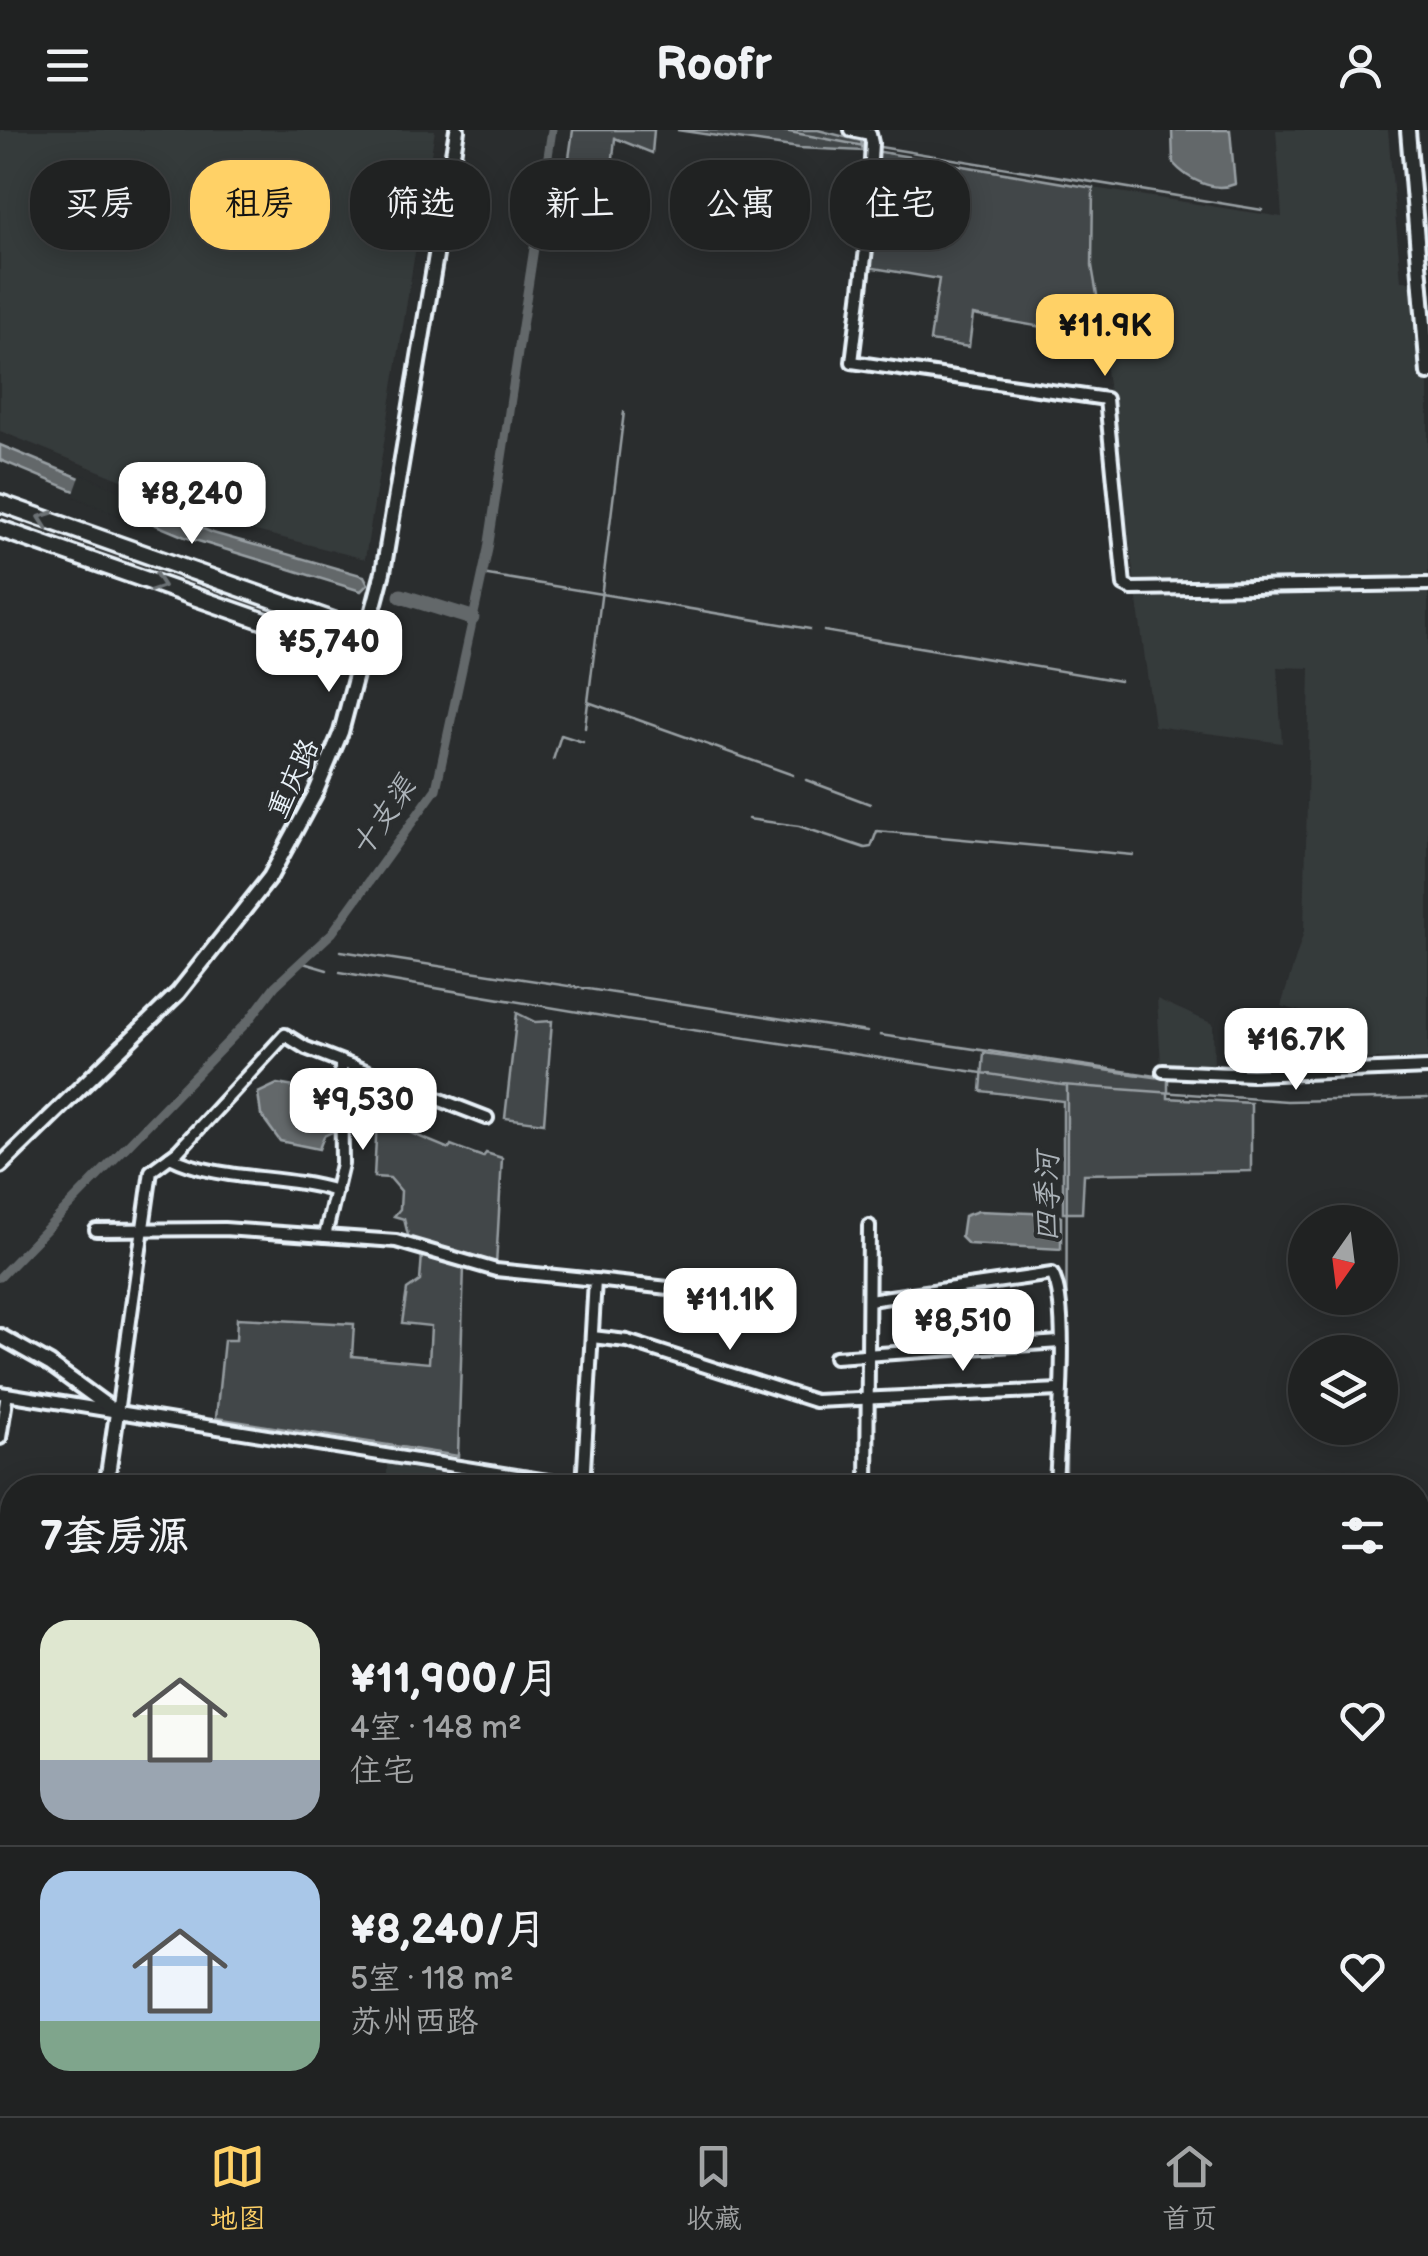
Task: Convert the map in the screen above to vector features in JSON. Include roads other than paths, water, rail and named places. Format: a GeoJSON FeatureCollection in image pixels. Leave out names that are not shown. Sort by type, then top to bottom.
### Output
{"type":"FeatureCollection","features":[{"type":"Feature","properties":{"kind":"main road"},"geometry":{"type":"LineString","coordinates":[[0,503],[368,633]]}},
{"type":"Feature","properties":{"kind":"main road"},"geometry":{"type":"LineString","coordinates":[[0,529],[364,656]]}},
{"type":"Feature","properties":{"kind":"street","name":"重庆路"},"geometry":{"type":"LineString","coordinates":[[0,1166],[178,993],[270,877],[315,794],[341,732],[383,572],[458,130]]}},
{"type":"Feature","properties":{"kind":"street"},"geometry":{"type":"LineString","coordinates":[[851,130],[870,134],[872,143],[866,249],[852,362],[1106,399],[1124,585],[1132,589],[1428,584]]}},
{"type":"Feature","properties":{"kind":"street"},"geometry":{"type":"LineString","coordinates":[[1408,130],[1423,244],[1428,373]]}},
{"type":"Feature","properties":{"kind":"street"},"geometry":{"type":"LineString","coordinates":[[289,630],[298,608]]}},
{"type":"Feature","properties":{"kind":"street"},"geometry":{"type":"LineString","coordinates":[[108,1475],[151,1171],[170,1157],[285,1036],[487,1118]]}},
{"type":"Feature","properties":{"kind":"street"},"geometry":{"type":"LineString","coordinates":[[325,1236],[343,1154],[342,1062]]}},
{"type":"Feature","properties":{"kind":"street"},"geometry":{"type":"LineString","coordinates":[[1164,1072],[1252,1075],[1428,1068]]}},
{"type":"Feature","properties":{"kind":"street"},"geometry":{"type":"LineString","coordinates":[[170,1157],[198,1168],[296,1179],[336,1190]]}},
{"type":"Feature","properties":{"kind":"street"},"geometry":{"type":"LineString","coordinates":[[868,1475],[869,1226]]}},
{"type":"Feature","properties":{"kind":"street"},"geometry":{"type":"LineString","coordinates":[[96,1230],[396,1241],[496,1270],[714,1293]]}},
{"type":"Feature","properties":{"kind":"street"},"geometry":{"type":"LineString","coordinates":[[869,1300],[1052,1274],[1059,1285],[1056,1475]]}},
{"type":"Feature","properties":{"kind":"street"},"geometry":{"type":"LineString","coordinates":[[587,1475],[595,1280]]}},
{"type":"Feature","properties":{"kind":"street"},"geometry":{"type":"LineString","coordinates":[[1,1336],[50,1364],[118,1414]]}},
{"type":"Feature","properties":{"kind":"street"},"geometry":{"type":"LineString","coordinates":[[592,1337],[627,1341],[799,1397],[836,1403],[1058,1390]]}},
{"type":"Feature","properties":{"kind":"street"},"geometry":{"type":"LineString","coordinates":[[835,1356],[951,1353],[1060,1342]]}},
{"type":"Feature","properties":{"kind":"street"},"geometry":{"type":"LineString","coordinates":[[0,1438],[4,1394],[509,1475]]}},
{"type":"Feature","properties":{"kind":"street"},"geometry":{"type":"LineString","coordinates":[[470,1469],[470,1475]]}},
{"type":"Feature","properties":{"kind":"waterway","name":"十支渠"},"geometry":{"type":"LineString","coordinates":[[0,1277],[250,1019],[275,986],[332,933],[436,789],[488,549],[552,130]]}},
{"type":"Feature","properties":{"kind":"waterway"},"geometry":{"type":"LineString","coordinates":[[779,130],[864,146]]}},
{"type":"Feature","properties":{"kind":"waterway"},"geometry":{"type":"LineString","coordinates":[[880,147],[1262,210]]}},
{"type":"Feature","properties":{"kind":"waterway"},"geometry":{"type":"LineString","coordinates":[[588,702],[624,412]]}},
{"type":"Feature","properties":{"kind":"waterway"},"geometry":{"type":"LineString","coordinates":[[482,574],[810,629]]}},
{"type":"Feature","properties":{"kind":"waterway"},"geometry":{"type":"LineString","coordinates":[[401,596],[472,618]]}},
{"type":"Feature","properties":{"kind":"waterway"},"geometry":{"type":"LineString","coordinates":[[824,631],[1120,681]]}},
{"type":"Feature","properties":{"kind":"waterway"},"geometry":{"type":"LineString","coordinates":[[585,728],[588,702],[793,775]]}},
{"type":"Feature","properties":{"kind":"waterway"},"geometry":{"type":"LineString","coordinates":[[553,760],[561,735],[583,742]]}},
{"type":"Feature","properties":{"kind":"waterway"},"geometry":{"type":"LineString","coordinates":[[806,780],[870,804]]}},
{"type":"Feature","properties":{"kind":"waterway"},"geometry":{"type":"LineString","coordinates":[[748,819],[799,826],[865,848],[871,847],[877,831],[1133,855]]}},
{"type":"Feature","properties":{"kind":"waterway"},"geometry":{"type":"LineString","coordinates":[[341,951],[867,1032]]}},
{"type":"Feature","properties":{"kind":"waterway"},"geometry":{"type":"LineString","coordinates":[[300,962],[327,970]]}},
{"type":"Feature","properties":{"kind":"waterway"},"geometry":{"type":"LineString","coordinates":[[340,972],[632,1021],[1062,1085],[1287,1101],[1428,1098]]}},
{"type":"Feature","properties":{"kind":"waterway"},"geometry":{"type":"LineString","coordinates":[[880,1035],[1163,1077]]}},
{"type":"Feature","properties":{"kind":"waterway"},"geometry":{"type":"LineString","coordinates":[[1203,1081],[1259,1080]]}},
{"type":"Feature","properties":{"kind":"waterway","name":"四季河"},"geometry":{"type":"LineString","coordinates":[[1066,1475],[1067,1086]]}},
{"type":"Feature","properties":{"kind":"waterway"},"geometry":{"type":"LineString","coordinates":[[123,1419],[462,1474]]}}]}
